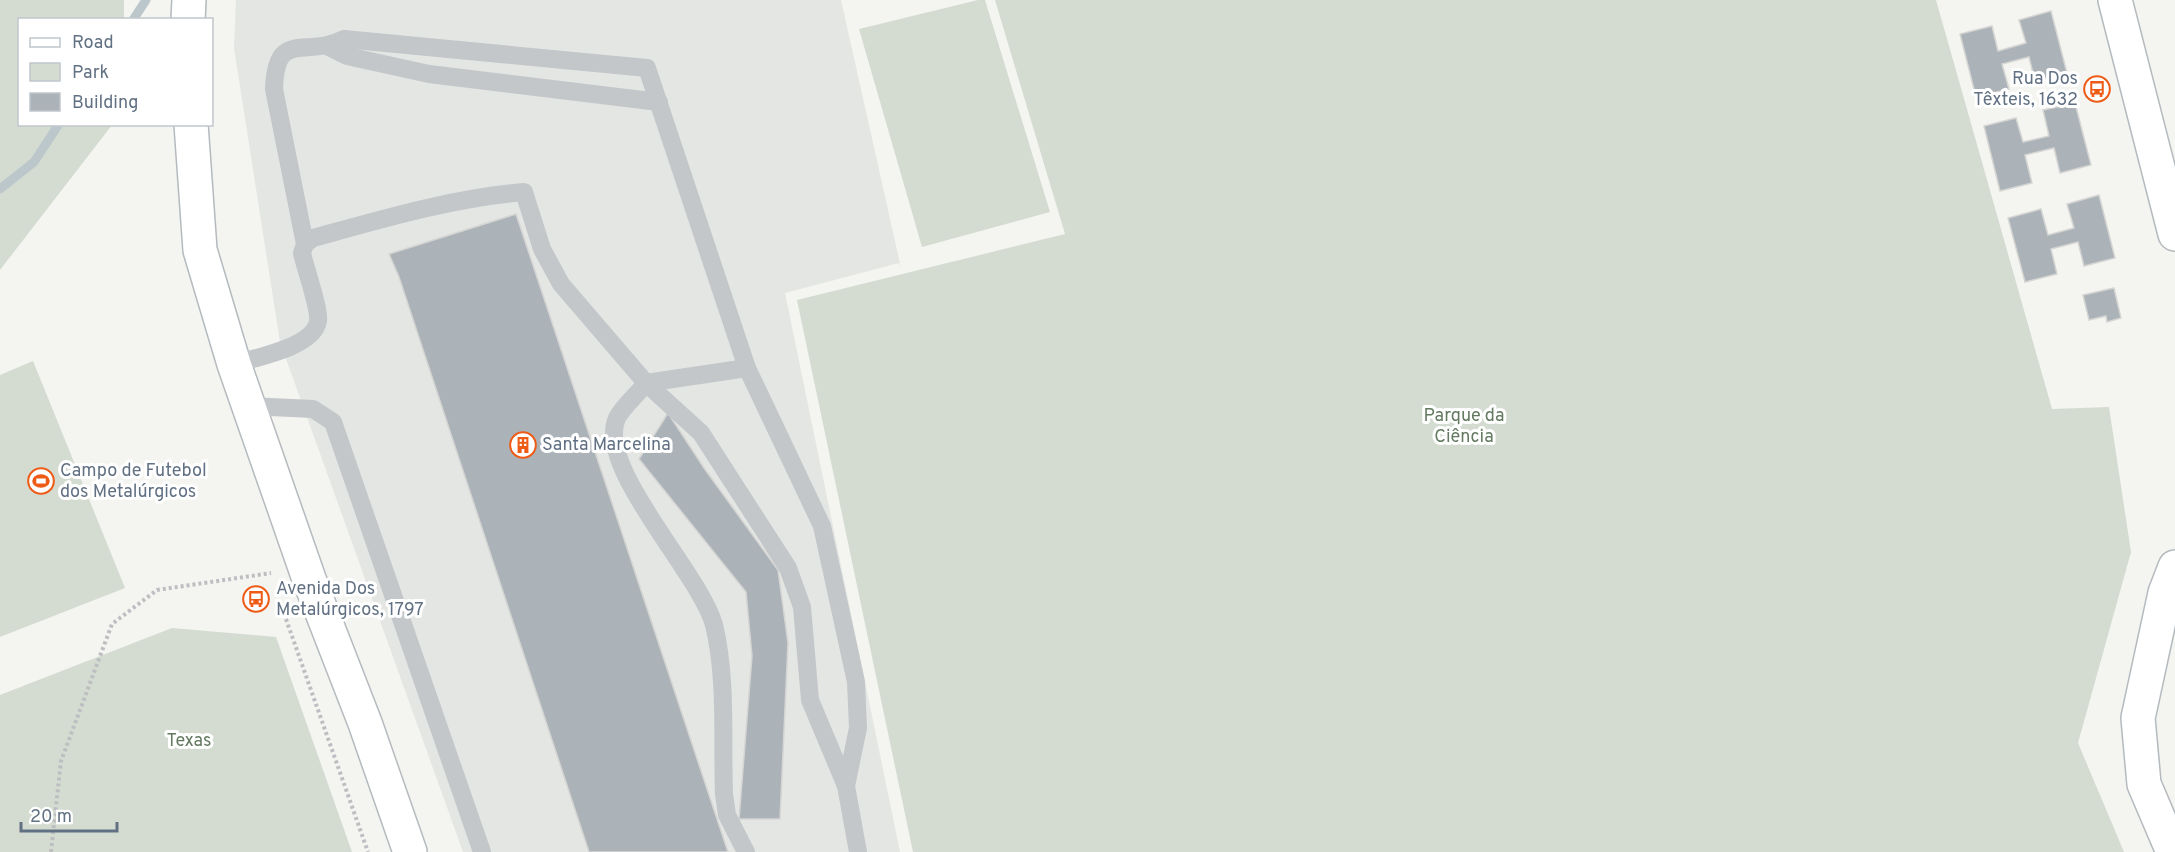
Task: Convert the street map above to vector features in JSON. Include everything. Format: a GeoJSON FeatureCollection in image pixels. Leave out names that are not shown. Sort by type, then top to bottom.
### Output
{"type":"FeatureCollection","features":[{"type":"Feature","properties":{"kind":"main road"},"geometry":{"type":"LineString","coordinates":[[188,18],[189,0]]}},
{"type":"Feature","properties":{"kind":"main road"},"geometry":{"type":"LineString","coordinates":[[2115,0],[2175,234]]}},
{"type":"Feature","properties":{"kind":"main road"},"geometry":{"type":"LineString","coordinates":[[191,126],[200,250],[234,364],[305,567],[365,723],[410,852]]}},
{"type":"Feature","properties":{"kind":"main road"},"geometry":{"type":"LineString","coordinates":[[2173,852],[2144,784],[2138,718],[2164,593],[2175,567]]}},
{"type":"Feature","properties":{"kind":"lane"},"geometry":{"type":"LineString","coordinates":[[234,364],[287,349],[313,334],[318,321],[302,253],[305,244],[274,89],[275,66],[282,54],[296,47],[340,48],[647,68],[747,368],[822,526],[856,682],[858,728],[846,786]]}},
{"type":"Feature","properties":{"kind":"lane"},"geometry":{"type":"LineString","coordinates":[[340,48],[429,74],[659,102]]}},
{"type":"Feature","properties":{"kind":"lane"},"geometry":{"type":"LineString","coordinates":[[305,244],[313,238],[374,222],[488,195],[524,192],[542,249],[561,284],[646,383],[701,433],[788,568],[802,607],[810,700],[846,786],[858,852]]}},
{"type":"Feature","properties":{"kind":"lane"},"geometry":{"type":"LineString","coordinates":[[746,852],[727,815],[723,794],[720,655],[713,622],[698,593],[619,464],[614,438],[617,418],[646,383],[747,368]]}},
{"type":"Feature","properties":{"kind":"lane"},"geometry":{"type":"LineString","coordinates":[[249,406],[313,409],[333,422],[482,852]]}},
{"type":"Feature","properties":{"kind":"path"},"geometry":{"type":"LineString","coordinates":[[51,852],[61,761],[112,624],[157,590],[305,567]]}},
{"type":"Feature","properties":{"kind":"shaded area"},"geometry":{"type":"Polygon","coordinates":[[[236,0],[841,0],[901,268],[899,263],[785,293],[900,852],[463,852],[280,342],[234,48],[236,0]]]}},
{"type":"Feature","properties":{"kind":"green space"},"geometry":{"type":"Polygon","coordinates":[[[0,0],[124,0],[124,18],[18,18],[18,126],[111,126],[0,270],[0,0]]]}},
{"type":"Feature","properties":{"kind":"green space"},"geometry":{"type":"Polygon","coordinates":[[[985,0],[1050,212],[922,247],[859,29],[985,0]]]}},
{"type":"Feature","properties":{"kind":"green space","name":"Parque da Ciência"},"geometry":{"type":"Polygon","coordinates":[[[995,0],[1936,0],[2052,409],[2109,407],[2131,552],[2078,743],[2124,852],[913,852],[797,300],[1065,234],[995,0]]]}},
{"type":"Feature","properties":{"kind":"green space","name":"Campo de Futebol dos Metalúrgicos"},"geometry":{"type":"Polygon","coordinates":[[[33,361],[125,588],[0,637],[0,375],[33,361]]]}},
{"type":"Feature","properties":{"kind":"green space","name":"Texas"},"geometry":{"type":"Polygon","coordinates":[[[172,628],[276,637],[352,852],[0,852],[0,695],[172,628]]]}},
{"type":"Feature","properties":{"kind":"building"},"geometry":{"type":"Polygon","coordinates":[[[2051,11],[2067,73],[2035,81],[2029,57],[2002,64],[2009,89],[1976,97],[1960,34],[1992,26],[1998,51],[2026,43],[2019,20],[2051,11]]]}},
{"type":"Feature","properties":{"kind":"building"},"geometry":{"type":"Polygon","coordinates":[[[2075,103],[2091,165],[2060,173],[2054,148],[2025,155],[2032,183],[2000,191],[1984,126],[2016,118],[2023,142],[2049,136],[2043,110],[2075,103]]]}},
{"type":"Feature","properties":{"kind":"building"},"geometry":{"type":"Polygon","coordinates":[[[2099,195],[2115,258],[2084,266],[2078,242],[2051,249],[2057,274],[2025,282],[2008,218],[2041,209],[2048,235],[2074,228],[2067,204],[2099,195]]]}},
{"type":"Feature","properties":{"kind":"building","name":"Santa Marcelina"},"geometry":{"type":"Polygon","coordinates":[[[516,214],[728,852],[589,852],[399,277],[389,254],[516,214]]]}},
{"type":"Feature","properties":{"kind":"building"},"geometry":{"type":"Polygon","coordinates":[[[2114,288],[2121,318],[2107,322],[2106,316],[2089,320],[2083,295],[2114,288]]]}},
{"type":"Feature","properties":{"kind":"building"},"geometry":{"type":"Polygon","coordinates":[[[668,413],[704,468],[778,570],[788,643],[780,819],[739,819],[752,656],[746,592],[639,459],[668,413]]]}},
{"type":"Feature","properties":{"kind":"waterway"},"geometry":{"type":"LineString","coordinates":[[134,18],[146,0]]}},
{"type":"Feature","properties":{"kind":"waterway"},"geometry":{"type":"LineString","coordinates":[[0,189],[34,162],[58,126]]}},
{"type":"Feature","properties":{"kind":"place","name":"Rua Dos Têxteis, 1632"},"geometry":{"type":"Point","coordinates":[2097,89]}},
{"type":"Feature","properties":{"kind":"place","name":"Santa Marcelina"},"geometry":{"type":"Point","coordinates":[523,445]}},
{"type":"Feature","properties":{"kind":"place","name":"Campo de Futebol dos Metalúrgicos"},"geometry":{"type":"Point","coordinates":[41,481]}},
{"type":"Feature","properties":{"kind":"place","name":"Avenida Dos Metalúrgicos, 1797"},"geometry":{"type":"Point","coordinates":[256,599]}}]}
